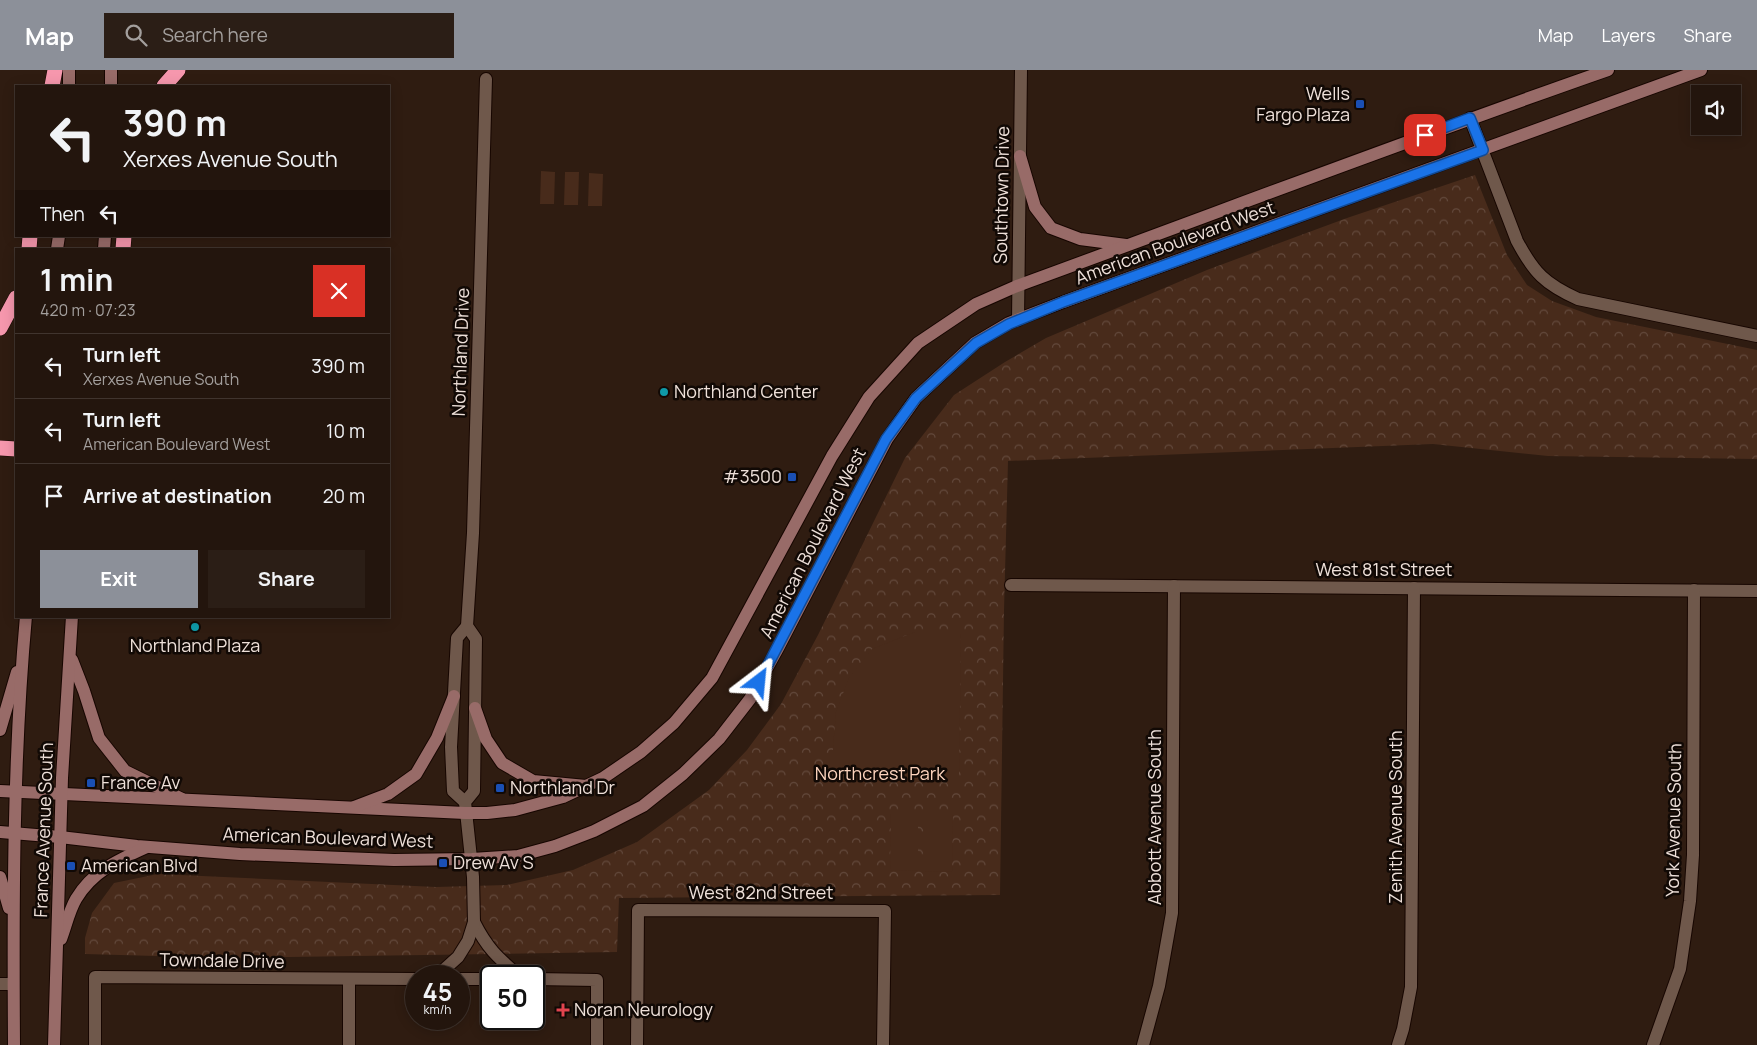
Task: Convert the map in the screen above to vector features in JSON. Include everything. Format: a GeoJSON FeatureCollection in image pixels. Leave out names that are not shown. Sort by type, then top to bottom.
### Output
{"type":"FeatureCollection","features":[{"type":"Feature","properties":{"kind":"highway"},"geometry":{"type":"LineString","coordinates":[[52,85],[54,70]]}},
{"type":"Feature","properties":{"kind":"highway"},"geometry":{"type":"LineString","coordinates":[[165,85],[178,70]]}},
{"type":"Feature","properties":{"kind":"highway"},"geometry":{"type":"LineString","coordinates":[[0,328],[15,300]]}},
{"type":"Feature","properties":{"kind":"highway"},"geometry":{"type":"LineString","coordinates":[[0,448],[15,449]]}},
{"type":"Feature","properties":{"kind":"main road"},"geometry":{"type":"LineString","coordinates":[[69,70],[69,85]]}},
{"type":"Feature","properties":{"kind":"main road"},"geometry":{"type":"LineString","coordinates":[[110,85],[111,70]]}},
{"type":"Feature","properties":{"kind":"main road","name":"American Boulevard West"},"geometry":{"type":"LineString","coordinates":[[0,791],[350,808],[465,808],[488,813],[515,810],[563,797],[603,778],[648,746],[674,723],[712,678],[832,456],[869,398],[918,343],[976,304],[1018,286],[1470,118],[1608,70]]}},
{"type":"Feature","properties":{"kind":"main road","name":"American Boulevard West"},"geometry":{"type":"LineString","coordinates":[[0,832],[240,854],[394,860],[472,859],[518,856],[555,846],[594,831],[644,806],[683,774],[720,739],[750,699],[886,439],[916,398],[976,343],[1018,320],[1701,70]]}},
{"type":"Feature","properties":{"kind":"main road"},"geometry":{"type":"LineString","coordinates":[[1020,156],[1035,207],[1052,228],[1080,238],[1128,246]]}},
{"type":"Feature","properties":{"kind":"main road","name":"France Avenue South"},"geometry":{"type":"LineString","coordinates":[[14,1045],[16,792],[26,618]]}},
{"type":"Feature","properties":{"kind":"main road","name":"France Avenue South"},"geometry":{"type":"LineString","coordinates":[[54,1045],[60,837],[72,618]]}},
{"type":"Feature","properties":{"kind":"main road"},"geometry":{"type":"LineString","coordinates":[[0,730],[23,651]]}},
{"type":"Feature","properties":{"kind":"main road"},"geometry":{"type":"LineString","coordinates":[[70,656],[84,691],[99,738],[125,771],[186,801]]}},
{"type":"Feature","properties":{"kind":"main road"},"geometry":{"type":"LineString","coordinates":[[350,808],[388,794],[416,774],[437,738],[454,696]]}},
{"type":"Feature","properties":{"kind":"main road"},"geometry":{"type":"LineString","coordinates":[[475,708],[486,740],[502,763],[533,781],[586,786]]}},
{"type":"Feature","properties":{"kind":"main road"},"geometry":{"type":"LineString","coordinates":[[57,951],[75,900],[91,878],[122,859],[148,847]]}},
{"type":"Feature","properties":{"kind":"main road"},"geometry":{"type":"LineString","coordinates":[[0,877],[14,925]]}},
{"type":"Feature","properties":{"kind":"street","name":"Southtown Drive"},"geometry":{"type":"LineString","coordinates":[[1018,320],[1021,70]]}},
{"type":"Feature","properties":{"kind":"street","name":"Northland Drive"},"geometry":{"type":"LineString","coordinates":[[472,859],[465,808],[453,791],[451,748],[457,638],[467,626],[473,533],[486,79]]}},
{"type":"Feature","properties":{"kind":"street"},"geometry":{"type":"LineString","coordinates":[[1470,118],[1521,247],[1540,276],[1558,290],[1578,299],[1757,336]]}},
{"type":"Feature","properties":{"kind":"street","name":"West 81st Street"},"geometry":{"type":"LineString","coordinates":[[1011,585],[1757,591]]}},
{"type":"Feature","properties":{"kind":"street","name":"Abbott Avenue South"},"geometry":{"type":"LineString","coordinates":[[1143,1045],[1159,986],[1172,913],[1174,586]]}},
{"type":"Feature","properties":{"kind":"street","name":"Zenith Avenue South"},"geometry":{"type":"LineString","coordinates":[[1398,1045],[1412,978],[1414,588]]}},
{"type":"Feature","properties":{"kind":"street","name":"York Avenue South"},"geometry":{"type":"LineString","coordinates":[[1653,1045],[1680,970],[1690,901],[1693,855],[1694,590]]}},
{"type":"Feature","properties":{"kind":"street","name":"Northland Drive"},"geometry":{"type":"LineString","coordinates":[[465,808],[474,791],[476,639],[467,626]]}},
{"type":"Feature","properties":{"kind":"street"},"geometry":{"type":"LineString","coordinates":[[449,965],[458,957],[468,942],[474,922],[472,859]]}},
{"type":"Feature","properties":{"kind":"street","name":"West 82nd Street"},"geometry":{"type":"LineString","coordinates":[[637,1045],[638,910],[885,911],[883,1045]]}},
{"type":"Feature","properties":{"kind":"street"},"geometry":{"type":"LineString","coordinates":[[474,922],[483,940],[506,965]]}},
{"type":"Feature","properties":{"kind":"street","name":"Towndale Drive"},"geometry":{"type":"LineString","coordinates":[[95,1045],[95,977],[405,979]]}},
{"type":"Feature","properties":{"kind":"street"},"geometry":{"type":"LineString","coordinates":[[349,979],[349,1045]]}},
{"type":"Feature","properties":{"kind":"street"},"geometry":{"type":"LineString","coordinates":[[545,979],[597,980],[597,1045]]}},
{"type":"Feature","properties":{"kind":"street"},"geometry":{"type":"LineString","coordinates":[[0,984],[14,984]]}},
{"type":"Feature","properties":{"kind":"green space"},"geometry":{"type":"Polygon","coordinates":[[[541,171],[555,172],[554,204],[540,204],[541,171]]]}},
{"type":"Feature","properties":{"kind":"green space"},"geometry":{"type":"Polygon","coordinates":[[[565,172],[579,172],[578,205],[564,205],[565,172]]]}},
{"type":"Feature","properties":{"kind":"green space"},"geometry":{"type":"Polygon","coordinates":[[[589,173],[603,174],[602,206],[588,206],[589,173]]]}},
{"type":"Feature","properties":{"kind":"green space","name":"Northcrest Park"},"geometry":{"type":"Polygon","coordinates":[[[1475,175],[1507,255],[1527,285],[1552,301],[1596,317],[1757,350],[1757,459],[1548,456],[1433,444],[1008,461],[1000,895],[619,898],[617,952],[227,958],[85,954],[85,938],[92,913],[114,883],[158,874],[436,887],[507,885],[573,870],[637,842],[709,790],[747,750],[781,704],[818,635],[905,458],[954,395],[1046,338],[1207,270],[1347,218],[1475,175]]]}},
{"type":"Feature","properties":{"kind":"green space"},"geometry":{"type":"Polygon","coordinates":[[[915,632],[961,632],[959,774],[949,782],[833,782],[836,712],[849,678],[872,649],[915,632]]]}},
{"type":"Feature","properties":{"kind":"green space"},"geometry":{"type":"Polygon","coordinates":[[[891,813],[918,813],[918,871],[890,870],[891,813]]]}},
{"type":"Feature","properties":{"kind":"green space"},"geometry":{"type":"Polygon","coordinates":[[[925,814],[953,814],[952,872],[925,871],[925,814]]]}},
{"type":"Feature","properties":{"kind":"place","name":"Wells Fargo Plaza"},"geometry":{"type":"Point","coordinates":[1360,104]}},
{"type":"Feature","properties":{"kind":"place","name":"Northland Center"},"geometry":{"type":"Point","coordinates":[664,392]}},
{"type":"Feature","properties":{"kind":"place","name":"#3500"},"geometry":{"type":"Point","coordinates":[792,477]}},
{"type":"Feature","properties":{"kind":"place","name":"Northland Plaza"},"geometry":{"type":"Point","coordinates":[195,627]}},
{"type":"Feature","properties":{"kind":"place","name":"France Av"},"geometry":{"type":"Point","coordinates":[91,783]}},
{"type":"Feature","properties":{"kind":"place","name":"Northland Dr"},"geometry":{"type":"Point","coordinates":[500,788]}},
{"type":"Feature","properties":{"kind":"place","name":"Drew Av S"},"geometry":{"type":"Point","coordinates":[443,863]}},
{"type":"Feature","properties":{"kind":"place","name":"American Blvd"},"geometry":{"type":"Point","coordinates":[71,866]}},
{"type":"Feature","properties":{"kind":"place","name":"Noran Neurology"},"geometry":{"type":"Point","coordinates":[563,1010]}},
{"type":"Feature","properties":{"kind":"route"},"geometry":{"type":"LineString","coordinates":[[759,682],[886,439],[916,398],[976,343],[1009,324],[1063,302],[1483,150],[1470,118],[1425,135]]}}]}
